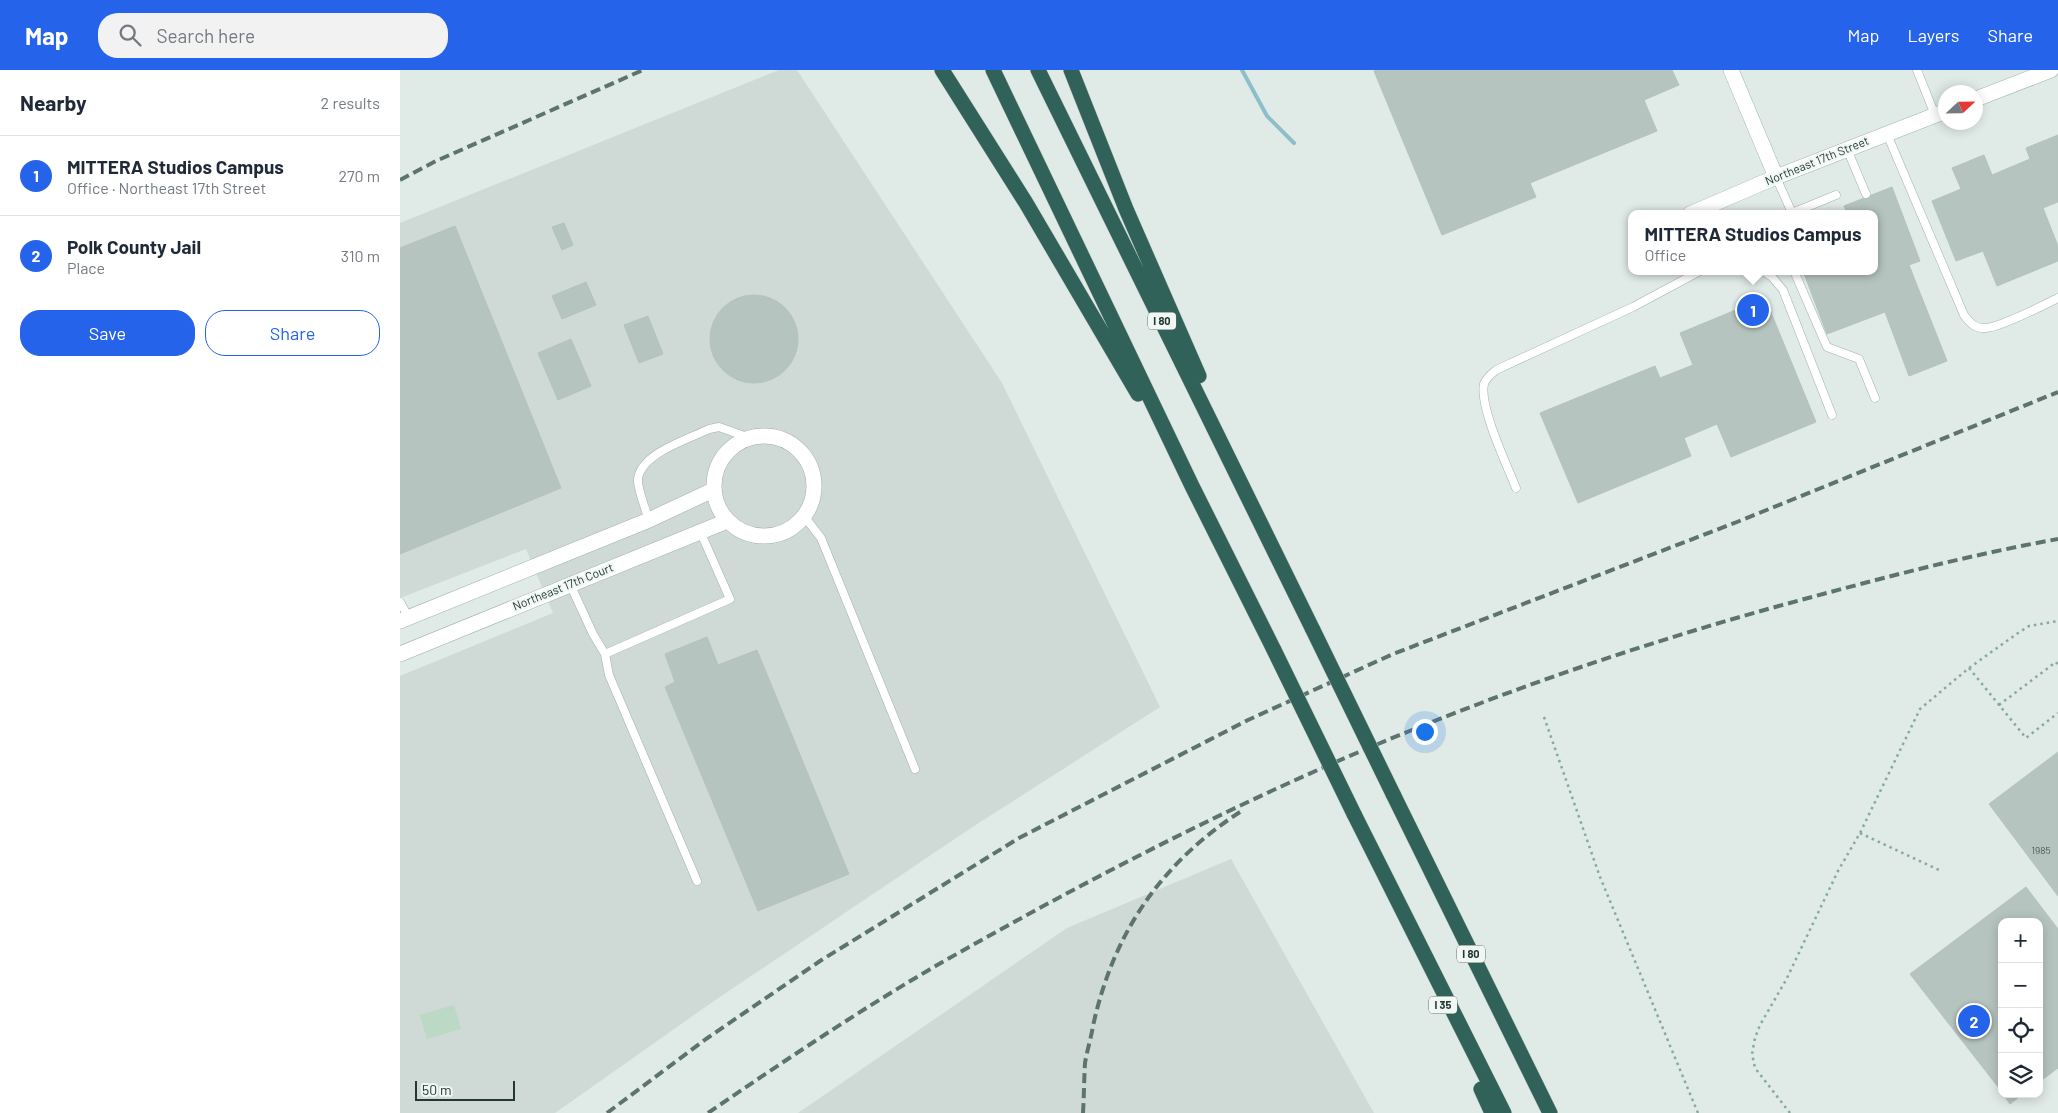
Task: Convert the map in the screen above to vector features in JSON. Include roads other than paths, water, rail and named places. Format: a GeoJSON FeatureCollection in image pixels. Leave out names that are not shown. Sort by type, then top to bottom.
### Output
{"type":"FeatureCollection","features":[{"type":"Feature","properties":{"kind":"highway"},"geometry":{"type":"LineString","coordinates":[[942,70],[1026,204],[1192,486]]}},
{"type":"Feature","properties":{"kind":"highway"},"geometry":{"type":"LineString","coordinates":[[993,70],[1192,486],[1504,1113]]}},
{"type":"Feature","properties":{"kind":"highway","name":"I 80"},"geometry":{"type":"LineString","coordinates":[[1038,70],[1550,1113]]}},
{"type":"Feature","properties":{"kind":"highway"},"geometry":{"type":"LineString","coordinates":[[1071,70],[1126,209],[1285,572]]}},
{"type":"Feature","properties":{"kind":"highway","name":"I 35"},"geometry":{"type":"LineString","coordinates":[[1395,896],[1492,1113]]}},
{"type":"Feature","properties":{"kind":"street"},"geometry":{"type":"LineString","coordinates":[[1731,70],[1776,177]]}},
{"type":"Feature","properties":{"kind":"street"},"geometry":{"type":"LineString","coordinates":[[1983,96],[2041,72]]}},
{"type":"Feature","properties":{"kind":"street","name":"Northeast 17th Street"},"geometry":{"type":"LineString","coordinates":[[1708,210],[1776,177],[1938,114]]}},
{"type":"Feature","properties":{"kind":"street"},"geometry":{"type":"LineString","coordinates":[[765,436],[780,439],[794,446],[804,458],[811,471],[814,487],[811,502],[804,516],[788,530],[767,537],[745,533],[727,521],[718,506],[714,490],[715,473],[722,458],[734,445],[750,438],[765,436]]}},
{"type":"Feature","properties":{"kind":"street"},"geometry":{"type":"LineString","coordinates":[[404,620],[649,520],[714,490]]}},
{"type":"Feature","properties":{"kind":"street","name":"Northeast 17th Court"},"geometry":{"type":"LineString","coordinates":[[400,654],[727,521]]}},
{"type":"Feature","properties":{"kind":"lane"},"geometry":{"type":"LineString","coordinates":[[1917,70],[1938,109]]}},
{"type":"Feature","properties":{"kind":"lane"},"geometry":{"type":"LineString","coordinates":[[1886,134],[1964,315],[1971,325],[1986,328],[1997,325],[2058,298]]}},
{"type":"Feature","properties":{"kind":"lane"},"geometry":{"type":"LineString","coordinates":[[1847,149],[1866,194]]}},
{"type":"Feature","properties":{"kind":"lane"},"geometry":{"type":"LineString","coordinates":[[1776,177],[1791,210]]}},
{"type":"Feature","properties":{"kind":"lane"},"geometry":{"type":"LineString","coordinates":[[1799,210],[1836,195]]}},
{"type":"Feature","properties":{"kind":"lane"},"geometry":{"type":"LineString","coordinates":[[1516,488],[1486,410],[1484,384],[1489,376],[1496,370],[1633,307],[1693,275]]}},
{"type":"Feature","properties":{"kind":"lane"},"geometry":{"type":"LineString","coordinates":[[1768,275],[1783,290],[1832,415]]}},
{"type":"Feature","properties":{"kind":"lane"},"geometry":{"type":"LineString","coordinates":[[1796,275],[1827,347],[1859,359],[1875,398]]}},
{"type":"Feature","properties":{"kind":"lane"},"geometry":{"type":"LineString","coordinates":[[649,520],[637,481],[640,468],[649,458],[709,429],[719,427],[750,438]]}},
{"type":"Feature","properties":{"kind":"lane"},"geometry":{"type":"LineString","coordinates":[[804,516],[821,538],[915,769]]}},
{"type":"Feature","properties":{"kind":"lane"},"geometry":{"type":"LineString","coordinates":[[605,654],[730,599],[700,531]]}},
{"type":"Feature","properties":{"kind":"lane"},"geometry":{"type":"LineString","coordinates":[[570,584],[593,634],[605,654],[610,675],[696,881]]}},
{"type":"Feature","properties":{"kind":"lane"},"geometry":{"type":"LineString","coordinates":[[400,602],[404,620]]}},
{"type":"Feature","properties":{"kind":"waterway"},"geometry":{"type":"LineString","coordinates":[[1242,70],[1267,116],[1294,143]]}},
{"type":"Feature","properties":{"kind":"railway"},"geometry":{"type":"LineString","coordinates":[[400,180],[436,161],[643,70]]}},
{"type":"Feature","properties":{"kind":"railway"},"geometry":{"type":"LineString","coordinates":[[607,1113],[706,1039],[820,961],[1019,838],[1248,720],[1393,654],[1737,522],[2058,392]]}},
{"type":"Feature","properties":{"kind":"railway"},"geometry":{"type":"LineString","coordinates":[[708,1113],[880,999],[994,933],[1105,873],[1218,816],[1390,739],[1546,679],[1705,627],[1904,573],[1996,551],[2058,539]]}},
{"type":"Feature","properties":{"kind":"railway"},"geometry":{"type":"LineString","coordinates":[[1083,1113],[1085,1063],[1093,1026],[1113,961],[1127,932],[1144,904],[1186,854],[1240,812]]}},
{"type":"Feature","properties":{"kind":"place","name":"MITTERA Studios Campus"},"geometry":{"type":"Point","coordinates":[1753,310]}},
{"type":"Feature","properties":{"kind":"place","name":"Polk County Jail"},"geometry":{"type":"Point","coordinates":[1974,1021]}}]}
